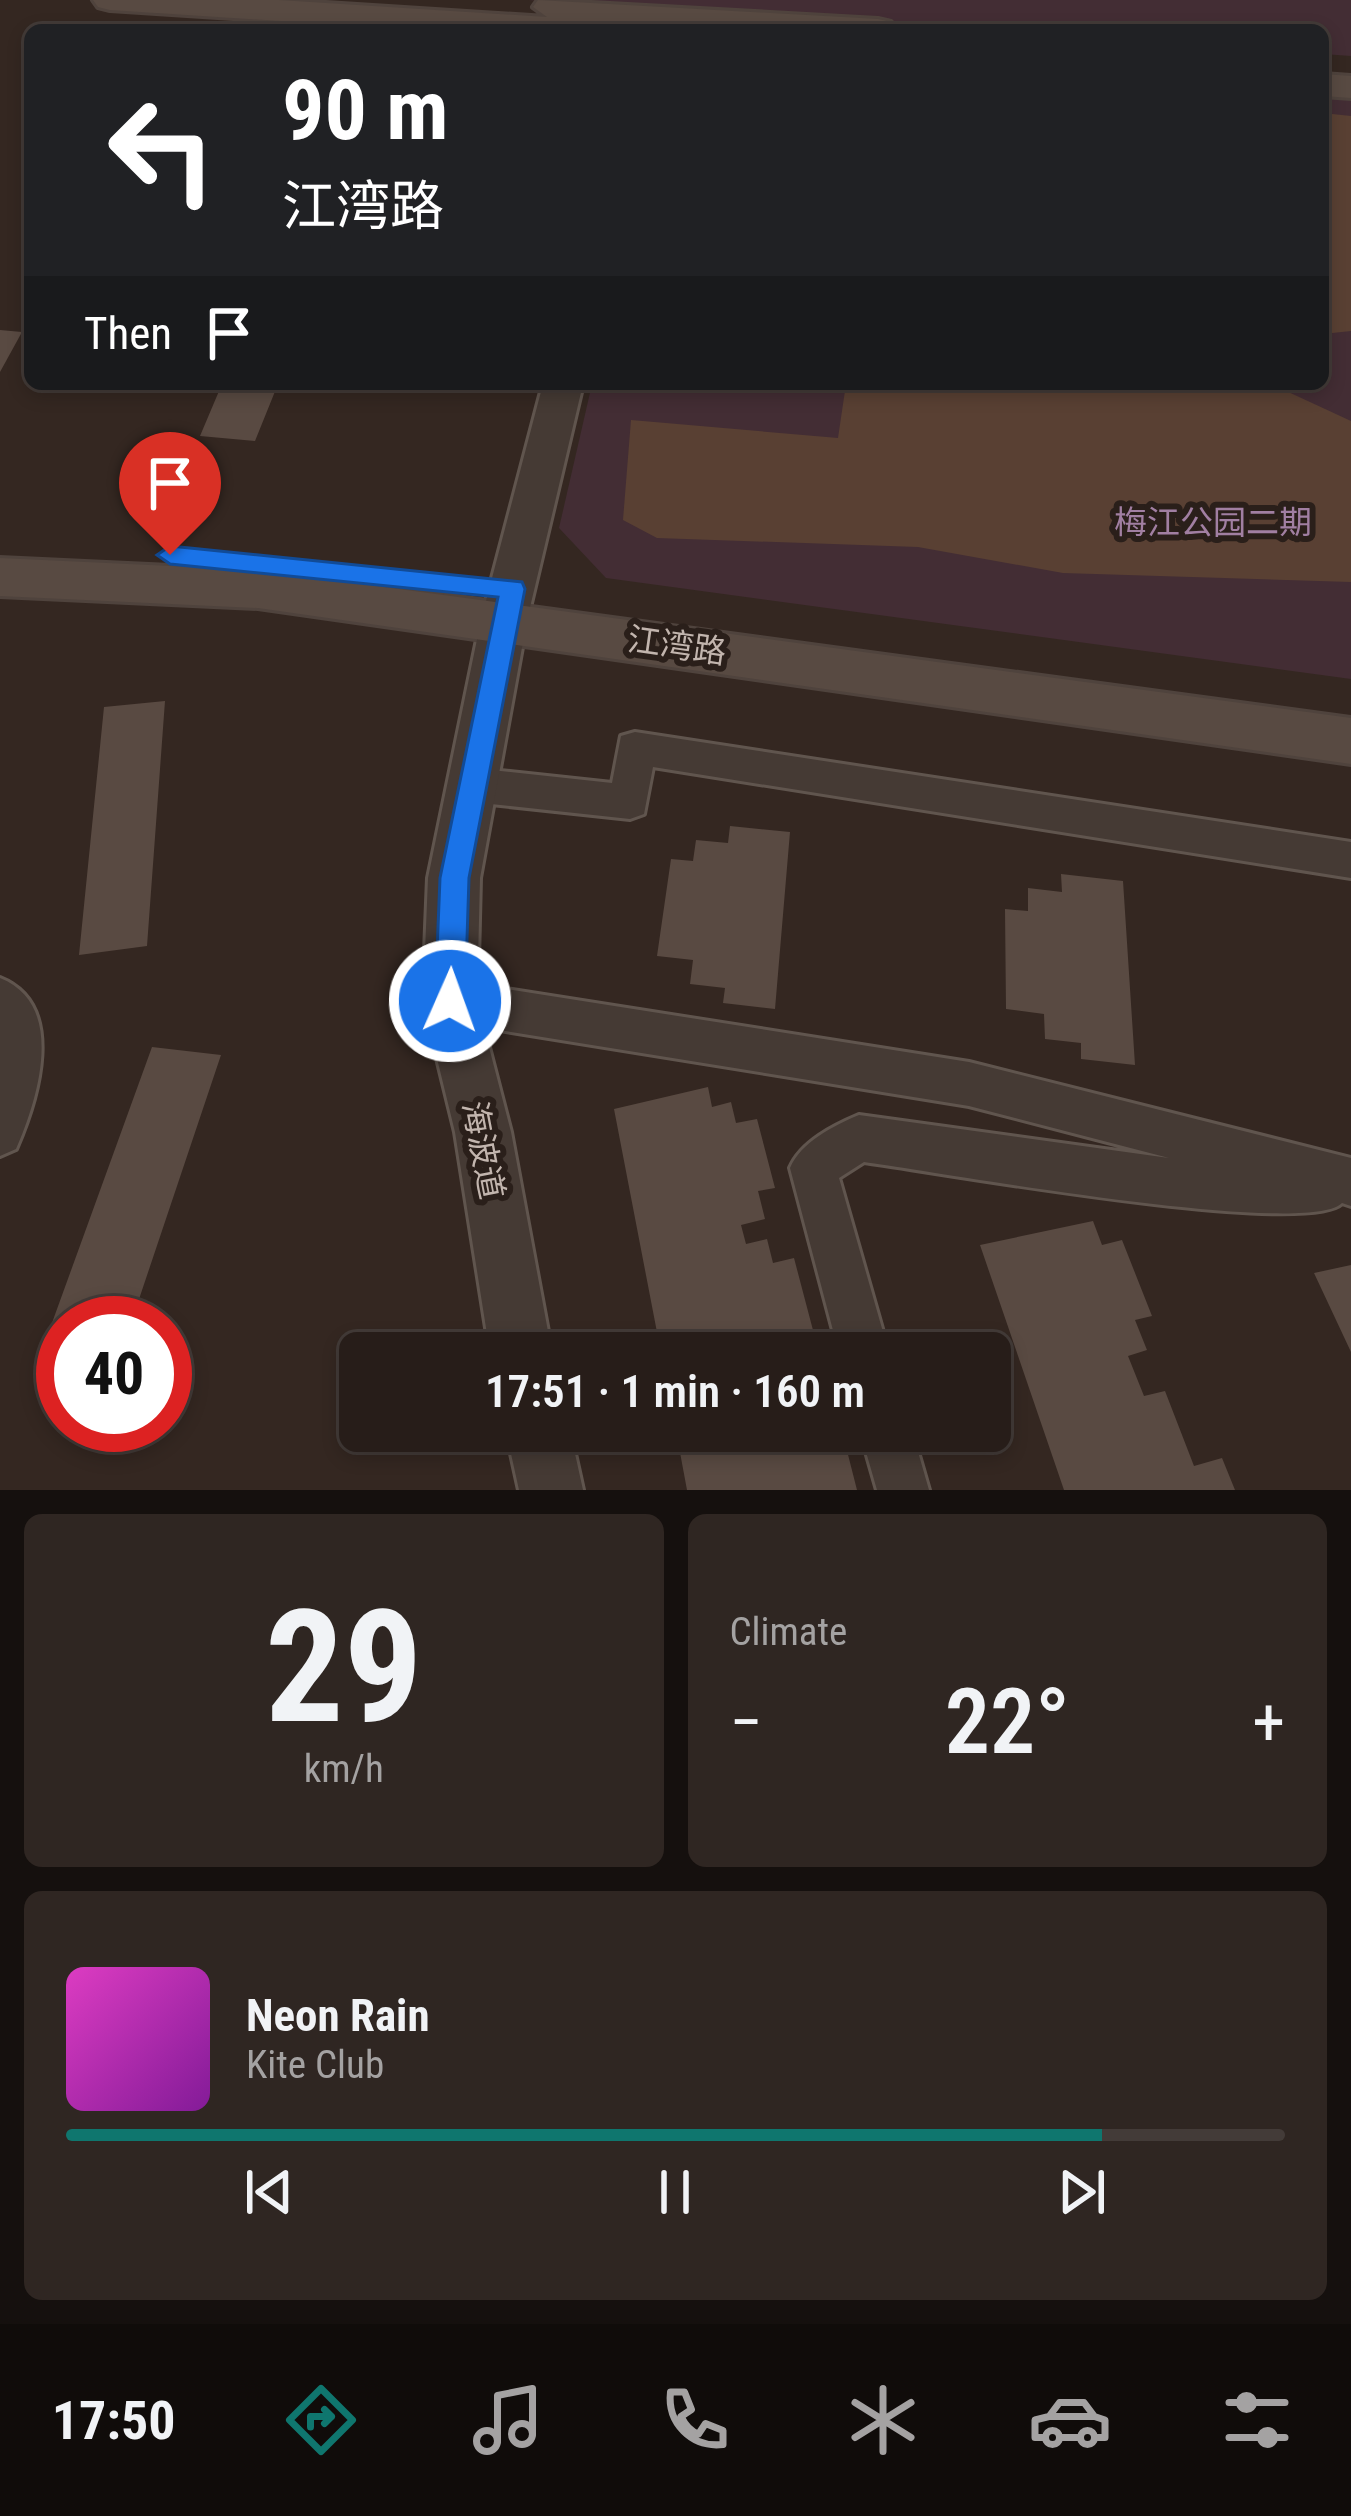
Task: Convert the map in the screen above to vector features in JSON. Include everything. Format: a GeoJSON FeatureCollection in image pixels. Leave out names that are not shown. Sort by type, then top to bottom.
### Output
{"type":"FeatureCollection","features":[{"type":"Feature","properties":{"kind":"main road"},"geometry":{"type":"LineString","coordinates":[[110,0],[496,24]]}},
{"type":"Feature","properties":{"kind":"main road"},"geometry":{"type":"LineString","coordinates":[[437,0],[707,24]]}},
{"type":"Feature","properties":{"kind":"main road","name":"江湾路"},"geometry":{"type":"LineString","coordinates":[[0,550],[210,557],[1351,741]]}},
{"type":"Feature","properties":{"kind":"main road","name":"江湾路"},"geometry":{"type":"LineString","coordinates":[[0,577],[139,580],[508,604],[1351,707]]}},
{"type":"Feature","properties":{"kind":"street","name":"海波道"},"geometry":{"type":"LineString","coordinates":[[517,1332],[482,1132],[450,1001],[454,878],[508,604],[561,390]]}},
{"type":"Feature","properties":{"kind":"street"},"geometry":{"type":"LineString","coordinates":[[472,785],[630,802],[635,748],[1351,860]]}},
{"type":"Feature","properties":{"kind":"street"},"geometry":{"type":"LineString","coordinates":[[0,999],[15,1015],[22,1040],[0,1133]]}},
{"type":"Feature","properties":{"kind":"street"},"geometry":{"type":"LineString","coordinates":[[450,1001],[969,1084],[1351,1186]]}},
{"type":"Feature","properties":{"kind":"street"},"geometry":{"type":"LineString","coordinates":[[858,1332],[812,1168],[859,1138],[1221,1189],[1351,1186]]}},
{"type":"Feature","properties":{"kind":"street"},"geometry":{"type":"LineString","coordinates":[[543,1452],[551,1490]]}},
{"type":"Feature","properties":{"kind":"street"},"geometry":{"type":"LineString","coordinates":[[892,1452],[903,1490]]}},
{"type":"Feature","properties":{"kind":"green space"},"geometry":{"type":"Polygon","coordinates":[[[528,0],[1351,0],[1351,56],[1329,54],[1329,24],[883,24],[528,0]]]}},
{"type":"Feature","properties":{"kind":"green space","name":"梅江公园二期"},"geometry":{"type":"Polygon","coordinates":[[[1329,89],[1351,91],[1351,679],[606,578],[559,528],[591,390],[1329,390],[1329,89]]]}},
{"type":"Feature","properties":{"kind":"shaded area"},"geometry":{"type":"Polygon","coordinates":[[[1329,114],[1351,116],[1351,331],[1329,333],[1329,114]]]}},
{"type":"Feature","properties":{"kind":"shaded area"},"geometry":{"type":"Polygon","coordinates":[[[845,390],[1284,390],[1351,421],[1351,582],[1063,573],[918,547],[657,538],[623,520],[631,420],[838,438],[845,390]]]}},
{"type":"Feature","properties":{"kind":"building"},"geometry":{"type":"Polygon","coordinates":[[[0,330],[22,332],[0,372],[0,330]]]}},
{"type":"Feature","properties":{"kind":"building"},"geometry":{"type":"Polygon","coordinates":[[[219,390],[276,390],[255,441],[200,436],[219,390]]]}},
{"type":"Feature","properties":{"kind":"building"},"geometry":{"type":"Polygon","coordinates":[[[165,701],[147,946],[79,955],[104,707],[165,701]]]}},
{"type":"Feature","properties":{"kind":"building"},"geometry":{"type":"Polygon","coordinates":[[[730,826],[790,832],[775,1009],[723,1003],[725,988],[690,984],[693,960],[657,956],[671,859],[693,861],[696,840],[728,843],[730,826]]]}},
{"type":"Feature","properties":{"kind":"building"},"geometry":{"type":"Polygon","coordinates":[[[1061,874],[1123,881],[1135,1065],[1081,1059],[1081,1043],[1045,1039],[1044,1014],[1006,1009],[1005,909],[1028,911],[1028,888],[1062,892],[1061,874]]]}},
{"type":"Feature","properties":{"kind":"building"},"geometry":{"type":"Polygon","coordinates":[[[152,1047],[221,1055],[140,1296],[62,1296],[152,1047]]]}},
{"type":"Feature","properties":{"kind":"building"},"geometry":{"type":"Polygon","coordinates":[[[708,1087],[712,1107],[731,1102],[736,1123],[757,1119],[775,1188],[758,1191],[765,1219],[741,1225],[746,1244],[767,1239],[773,1263],[794,1258],[813,1332],[657,1332],[614,1109],[708,1087]]]}},
{"type":"Feature","properties":{"kind":"building"},"geometry":{"type":"Polygon","coordinates":[[[1093,1221],[1102,1245],[1122,1240],[1152,1316],[1135,1320],[1147,1350],[1128,1356],[1144,1396],[1165,1391],[1194,1466],[1222,1458],[1235,1490],[1064,1490],[980,1245],[1093,1221]]]}},
{"type":"Feature","properties":{"kind":"building"},"geometry":{"type":"Polygon","coordinates":[[[1351,1265],[1351,1352],[1314,1273],[1351,1265]]]}},
{"type":"Feature","properties":{"kind":"building"},"geometry":{"type":"Polygon","coordinates":[[[680,1452],[847,1452],[857,1490],[687,1490],[680,1452]]]}},
{"type":"Feature","properties":{"kind":"route"},"geometry":{"type":"LineString","coordinates":[[170,555],[361,570],[513,589],[454,878],[450,1001]]}}]}
